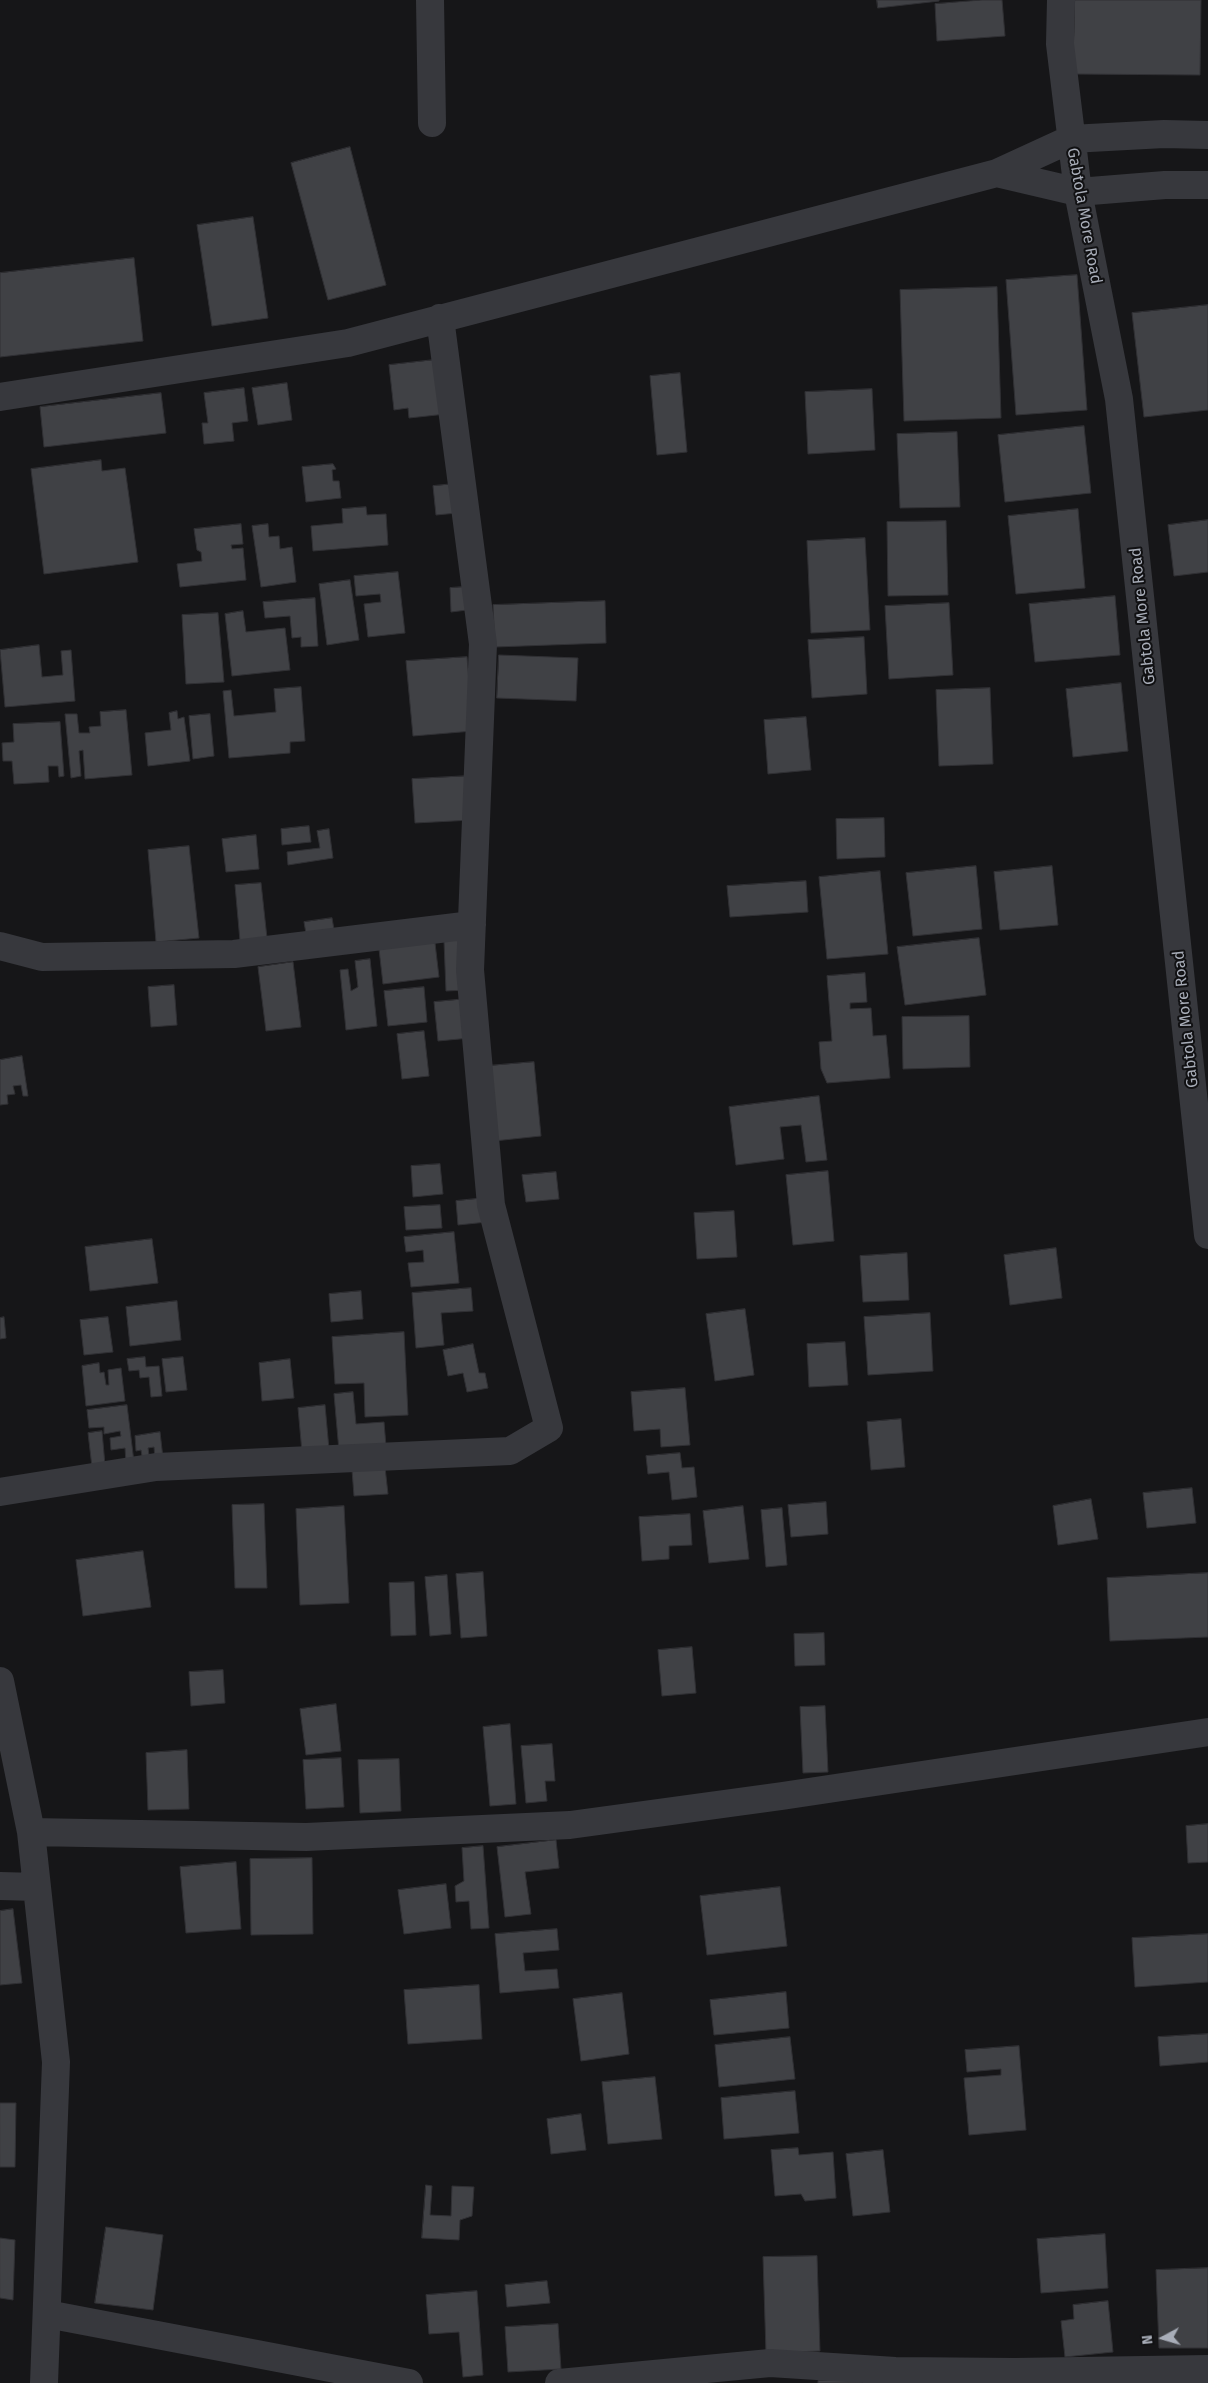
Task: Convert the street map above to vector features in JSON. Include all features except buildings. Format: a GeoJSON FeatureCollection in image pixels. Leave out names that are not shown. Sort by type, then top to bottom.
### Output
{"type":"FeatureCollection","features":[{"type":"Feature","properties":{"kind":"street"},"geometry":{"type":"LineString","coordinates":[[430,0],[432,123]]}},
{"type":"Feature","properties":{"kind":"street","name":"Gabtola More Road"},"geometry":{"type":"LineString","coordinates":[[1061,0],[1060,44],[1078,192],[1119,399],[1208,1235]]}},
{"type":"Feature","properties":{"kind":"street"},"geometry":{"type":"LineString","coordinates":[[0,397],[348,342],[997,173],[1071,139],[1164,134],[1208,135]]}},
{"type":"Feature","properties":{"kind":"street"},"geometry":{"type":"LineString","coordinates":[[997,173],[1078,192],[1165,184],[1208,185]]}},
{"type":"Feature","properties":{"kind":"street"},"geometry":{"type":"LineString","coordinates":[[0,1492],[156,1467],[510,1450],[549,1428],[491,1205],[470,970],[484,644],[440,318]]}},
{"type":"Feature","properties":{"kind":"street"},"geometry":{"type":"LineString","coordinates":[[0,946],[42,957],[234,954],[472,925]]}},
{"type":"Feature","properties":{"kind":"street"},"geometry":{"type":"LineString","coordinates":[[0,1680],[31,1832],[56,2062],[44,2383]]}},
{"type":"Feature","properties":{"kind":"street"},"geometry":{"type":"LineString","coordinates":[[31,1832],[306,1837],[570,1825],[782,1796],[1208,1732]]}},
{"type":"Feature","properties":{"kind":"street"},"geometry":{"type":"LineString","coordinates":[[0,1886],[37,1887]]}},
{"type":"Feature","properties":{"kind":"street"},"geometry":{"type":"LineString","coordinates":[[47,2314],[409,2383]]}},
{"type":"Feature","properties":{"kind":"street"},"geometry":{"type":"LineString","coordinates":[[559,2383],[770,2363],[895,2371],[1016,2372],[1208,2369]]}}]}
